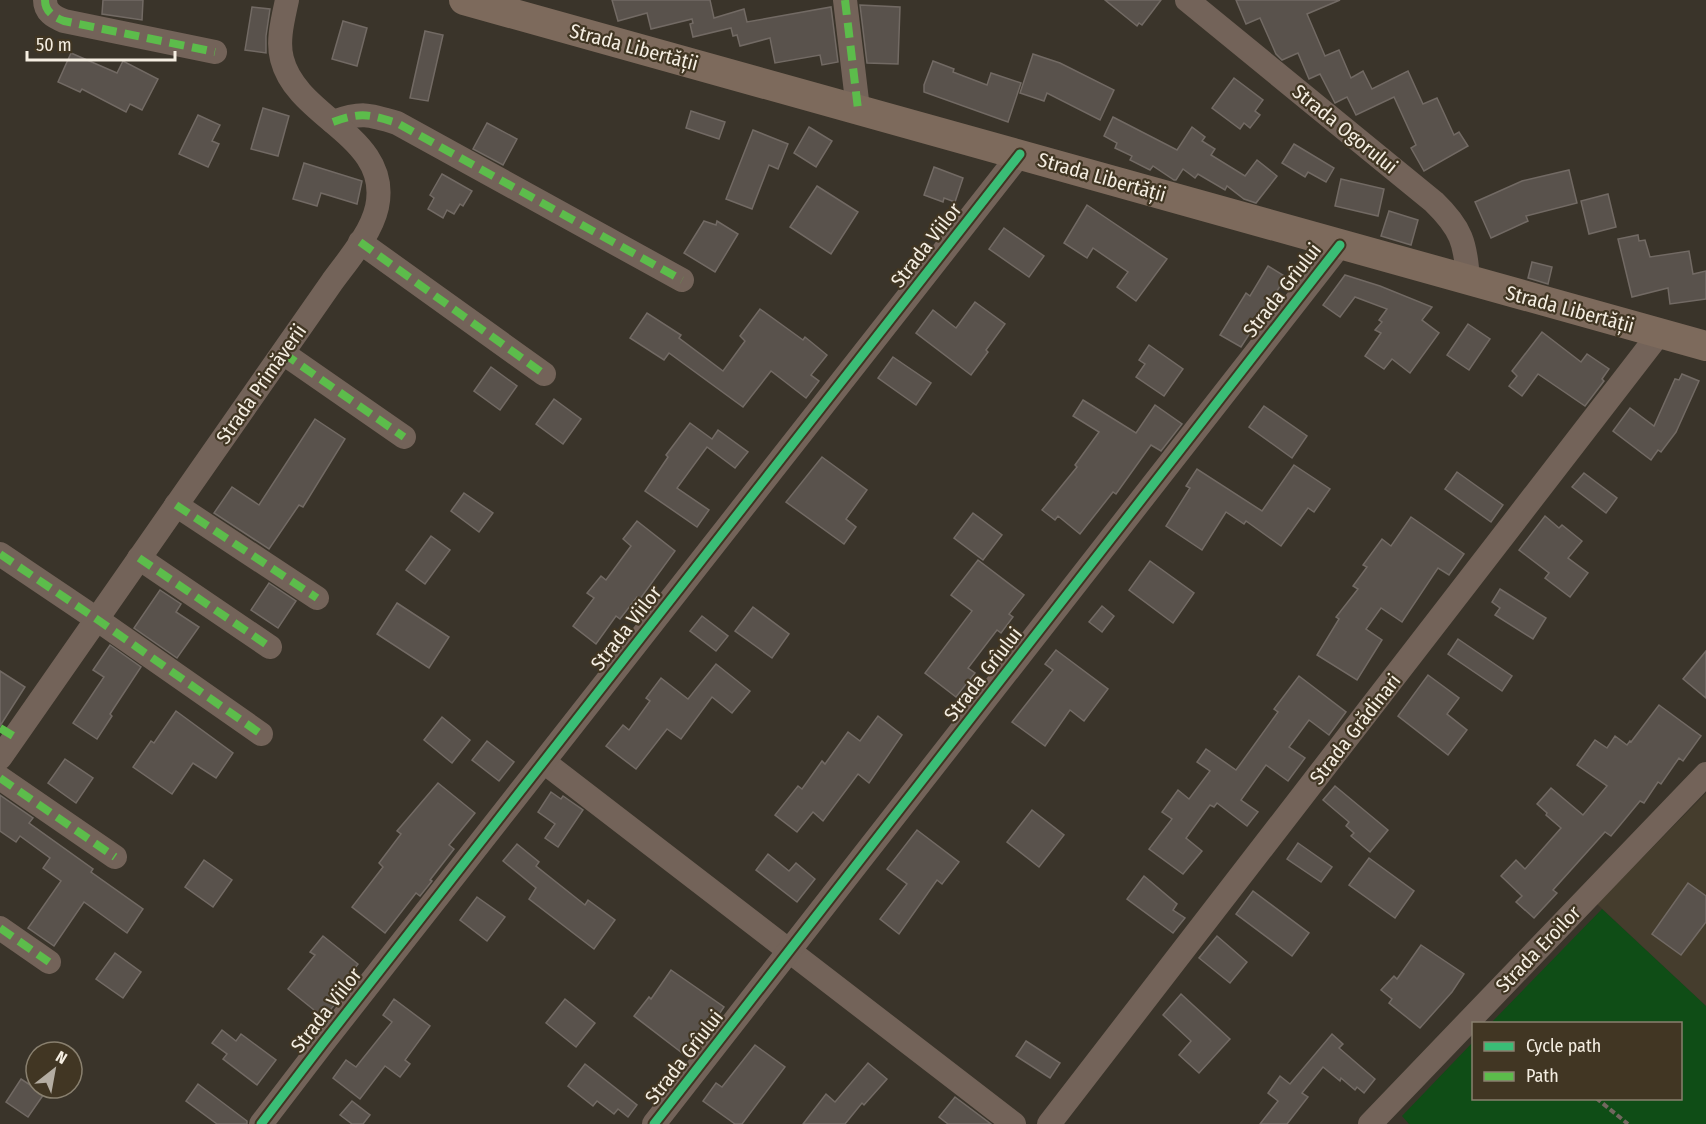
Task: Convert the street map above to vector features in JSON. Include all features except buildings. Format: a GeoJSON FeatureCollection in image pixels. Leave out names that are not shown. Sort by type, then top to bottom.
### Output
{"type":"FeatureCollection","features":[{"type":"Feature","properties":{"kind":"main road","name":"Strada Libertății"},"geometry":{"type":"LineString","coordinates":[[464,0],[1706,346]]}},
{"type":"Feature","properties":{"kind":"street"},"geometry":{"type":"LineString","coordinates":[[45,0],[48,11],[54,17],[64,21],[214,52]]}},
{"type":"Feature","properties":{"kind":"street","name":"Strada Primăverii"},"geometry":{"type":"LineString","coordinates":[[0,758],[7,732],[98,620],[360,242],[377,209],[378,178],[372,163],[362,150],[311,103],[291,80],[282,58],[281,36],[286,0]]}},
{"type":"Feature","properties":{"kind":"street"},"geometry":{"type":"LineString","coordinates":[[845,0],[858,109]]}},
{"type":"Feature","properties":{"kind":"street","name":"Strada Ogorului"},"geometry":{"type":"LineString","coordinates":[[1187,0],[1434,202],[1451,219],[1462,237],[1467,254],[1468,281]]}},
{"type":"Feature","properties":{"kind":"street"},"geometry":{"type":"LineString","coordinates":[[333,122],[355,114],[373,115],[397,123],[682,280]]}},
{"type":"Feature","properties":{"kind":"street","name":"Strada Viilor"},"geometry":{"type":"LineString","coordinates":[[261,1124],[1020,154]]}},
{"type":"Feature","properties":{"kind":"street"},"geometry":{"type":"LineString","coordinates":[[360,242],[544,374]]}},
{"type":"Feature","properties":{"kind":"street","name":"Strada Grîului"},"geometry":{"type":"LineString","coordinates":[[654,1124],[1340,245]]}},
{"type":"Feature","properties":{"kind":"street","name":"Strada Grădinari"},"geometry":{"type":"LineString","coordinates":[[1050,1124],[1659,334]]}},
{"type":"Feature","properties":{"kind":"street"},"geometry":{"type":"LineString","coordinates":[[283,353],[404,437]]}},
{"type":"Feature","properties":{"kind":"street"},"geometry":{"type":"LineString","coordinates":[[176,505],[317,598]]}},
{"type":"Feature","properties":{"kind":"street"},"geometry":{"type":"LineString","coordinates":[[0,554],[261,734]]}},
{"type":"Feature","properties":{"kind":"street"},"geometry":{"type":"LineString","coordinates":[[139,558],[270,647]]}},
{"type":"Feature","properties":{"kind":"street"},"geometry":{"type":"LineString","coordinates":[[544,762],[1014,1124]]}},
{"type":"Feature","properties":{"kind":"street","name":"Strada Eroilor"},"geometry":{"type":"LineString","coordinates":[[1370,1124],[1706,774]]}},
{"type":"Feature","properties":{"kind":"street"},"geometry":{"type":"LineString","coordinates":[[0,778],[115,857]]}},
{"type":"Feature","properties":{"kind":"street"},"geometry":{"type":"LineString","coordinates":[[0,928],[49,962]]}},
{"type":"Feature","properties":{"kind":"path"},"geometry":{"type":"LineString","coordinates":[[1598,1100],[1628,1124]]}},
{"type":"Feature","properties":{"kind":"shaded area"},"geometry":{"type":"Polygon","coordinates":[[[1706,793],[1706,1006],[1597,904],[1706,793]]]}},
{"type":"Feature","properties":{"kind":"green space"},"geometry":{"type":"Polygon","coordinates":[[[1602,909],[1706,1006],[1706,1124],[1409,1124],[1402,1116],[1472,1043],[1472,1100],[1682,1100],[1682,1022],[1492,1022],[1602,909]]]}},
{"type":"Feature","properties":{"kind":"marked path"},"geometry":{"type":"LineString","coordinates":[[45,0],[51,14],[64,21],[215,52]]}},
{"type":"Feature","properties":{"kind":"marked path"},"geometry":{"type":"LineString","coordinates":[[845,0],[858,109]]}},
{"type":"Feature","properties":{"kind":"marked path"},"geometry":{"type":"LineString","coordinates":[[333,122],[365,115],[397,123],[682,280]]}},
{"type":"Feature","properties":{"kind":"marked path"},"geometry":{"type":"LineString","coordinates":[[360,242],[544,374]]}},
{"type":"Feature","properties":{"kind":"marked path"},"geometry":{"type":"LineString","coordinates":[[283,353],[404,437]]}},
{"type":"Feature","properties":{"kind":"marked path"},"geometry":{"type":"LineString","coordinates":[[176,505],[317,598]]}},
{"type":"Feature","properties":{"kind":"marked path"},"geometry":{"type":"LineString","coordinates":[[0,554],[261,734]]}},
{"type":"Feature","properties":{"kind":"marked path"},"geometry":{"type":"LineString","coordinates":[[139,558],[270,647]]}},
{"type":"Feature","properties":{"kind":"marked path"},"geometry":{"type":"LineString","coordinates":[[0,728],[15,737]]}},
{"type":"Feature","properties":{"kind":"marked path"},"geometry":{"type":"LineString","coordinates":[[0,778],[115,857]]}},
{"type":"Feature","properties":{"kind":"marked path"},"geometry":{"type":"LineString","coordinates":[[0,928],[49,962]]}},
{"type":"Feature","properties":{"kind":"cycle path"},"geometry":{"type":"LineString","coordinates":[[261,1124],[1020,154]]}},
{"type":"Feature","properties":{"kind":"cycle path"},"geometry":{"type":"LineString","coordinates":[[654,1124],[1340,245]]}}]}
